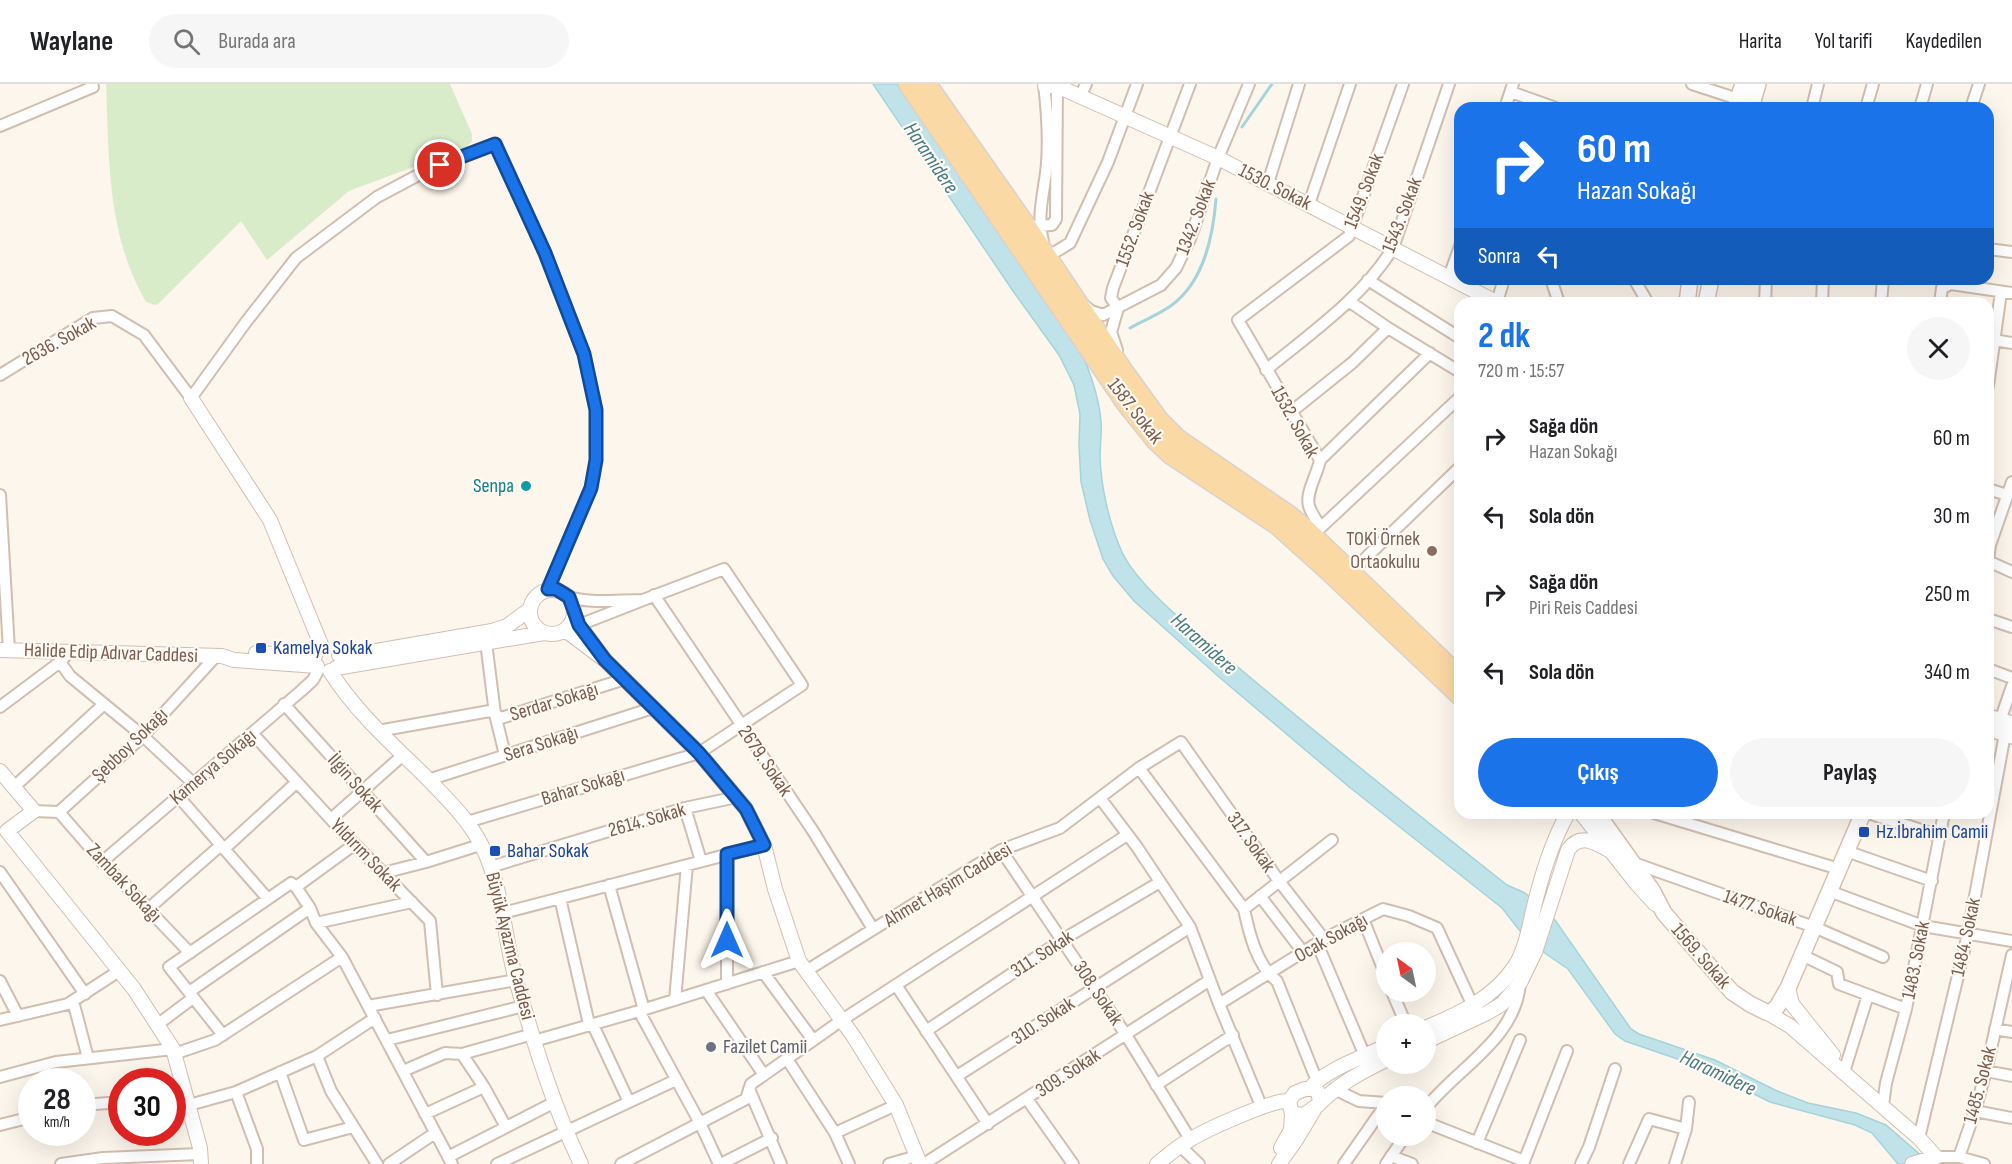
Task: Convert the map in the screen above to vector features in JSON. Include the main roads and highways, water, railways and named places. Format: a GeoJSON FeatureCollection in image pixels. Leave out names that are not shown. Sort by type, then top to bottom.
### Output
{"type":"FeatureCollection","features":[{"type":"Feature","properties":{"kind":"main road","name":"1587. Sokak"},"geometry":{"type":"LineString","coordinates":[[908,84],[1127,405],[1155,440],[1172,455],[1277,525],[1454,690]]}},
{"type":"Feature","properties":{"kind":"main road","name":"1587. Sokak"},"geometry":{"type":"LineString","coordinates":[[927,84],[1033,226],[1047,257],[1159,420],[1178,439],[1316,531],[1350,573],[1454,671]]}},
{"type":"Feature","properties":{"kind":"main road"},"geometry":{"type":"LineString","coordinates":[[1753,102],[1758,84]]}},
{"type":"Feature","properties":{"kind":"main road","name":"1569. Sokak"},"geometry":{"type":"LineString","coordinates":[[1601,819],[1652,890],[1664,913],[1732,992],[1750,1004],[1771,1012],[1777,1007],[1788,988],[1860,819]]}},
{"type":"Feature","properties":{"kind":"water","name":"Haramidere"},"geometry":{"type":"Polygon","coordinates":[[[873,84],[897,84],[1083,356],[1100,413],[1101,468],[1106,504],[1113,528],[1121,550],[1130,565],[1157,597],[1191,628],[1339,750],[1507,885],[1525,893],[1555,920],[1631,1029],[1639,1034],[1715,1060],[1775,1090],[1808,1103],[1856,1113],[1886,1125],[1931,1164],[1898,1164],[1872,1133],[1855,1125],[1770,1102],[1698,1066],[1625,1041],[1615,1034],[1568,969],[1546,954],[1520,931],[1502,908],[1348,786],[1219,677],[1134,601],[1113,576],[1103,559],[1090,520],[1081,482],[1080,414],[1074,385],[1059,355],[873,84]]]}},
{"type":"Feature","properties":{"kind":"waterway"},"geometry":{"type":"LineString","coordinates":[[1242,127],[1272,84]]}},
{"type":"Feature","properties":{"kind":"waterway"},"geometry":{"type":"LineString","coordinates":[[1130,328],[1172,305],[1192,284],[1209,243],[1216,199]]}},
{"type":"Feature","properties":{"kind":"place","name":"Senpa"},"geometry":{"type":"Point","coordinates":[526,486]}},
{"type":"Feature","properties":{"kind":"place","name":"TOKİ Örnek Ortaokulıu"},"geometry":{"type":"Point","coordinates":[1432,551]}},
{"type":"Feature","properties":{"kind":"place","name":"Kamelya Sokak"},"geometry":{"type":"Point","coordinates":[261,648]}},
{"type":"Feature","properties":{"kind":"place","name":"Hz.İbrahim Camii"},"geometry":{"type":"Point","coordinates":[1864,832]}},
{"type":"Feature","properties":{"kind":"place","name":"Bahar Sokak"},"geometry":{"type":"Point","coordinates":[495,851]}},
{"type":"Feature","properties":{"kind":"place","name":"Fazilet Camii"},"geometry":{"type":"Point","coordinates":[711,1047]}}]}
